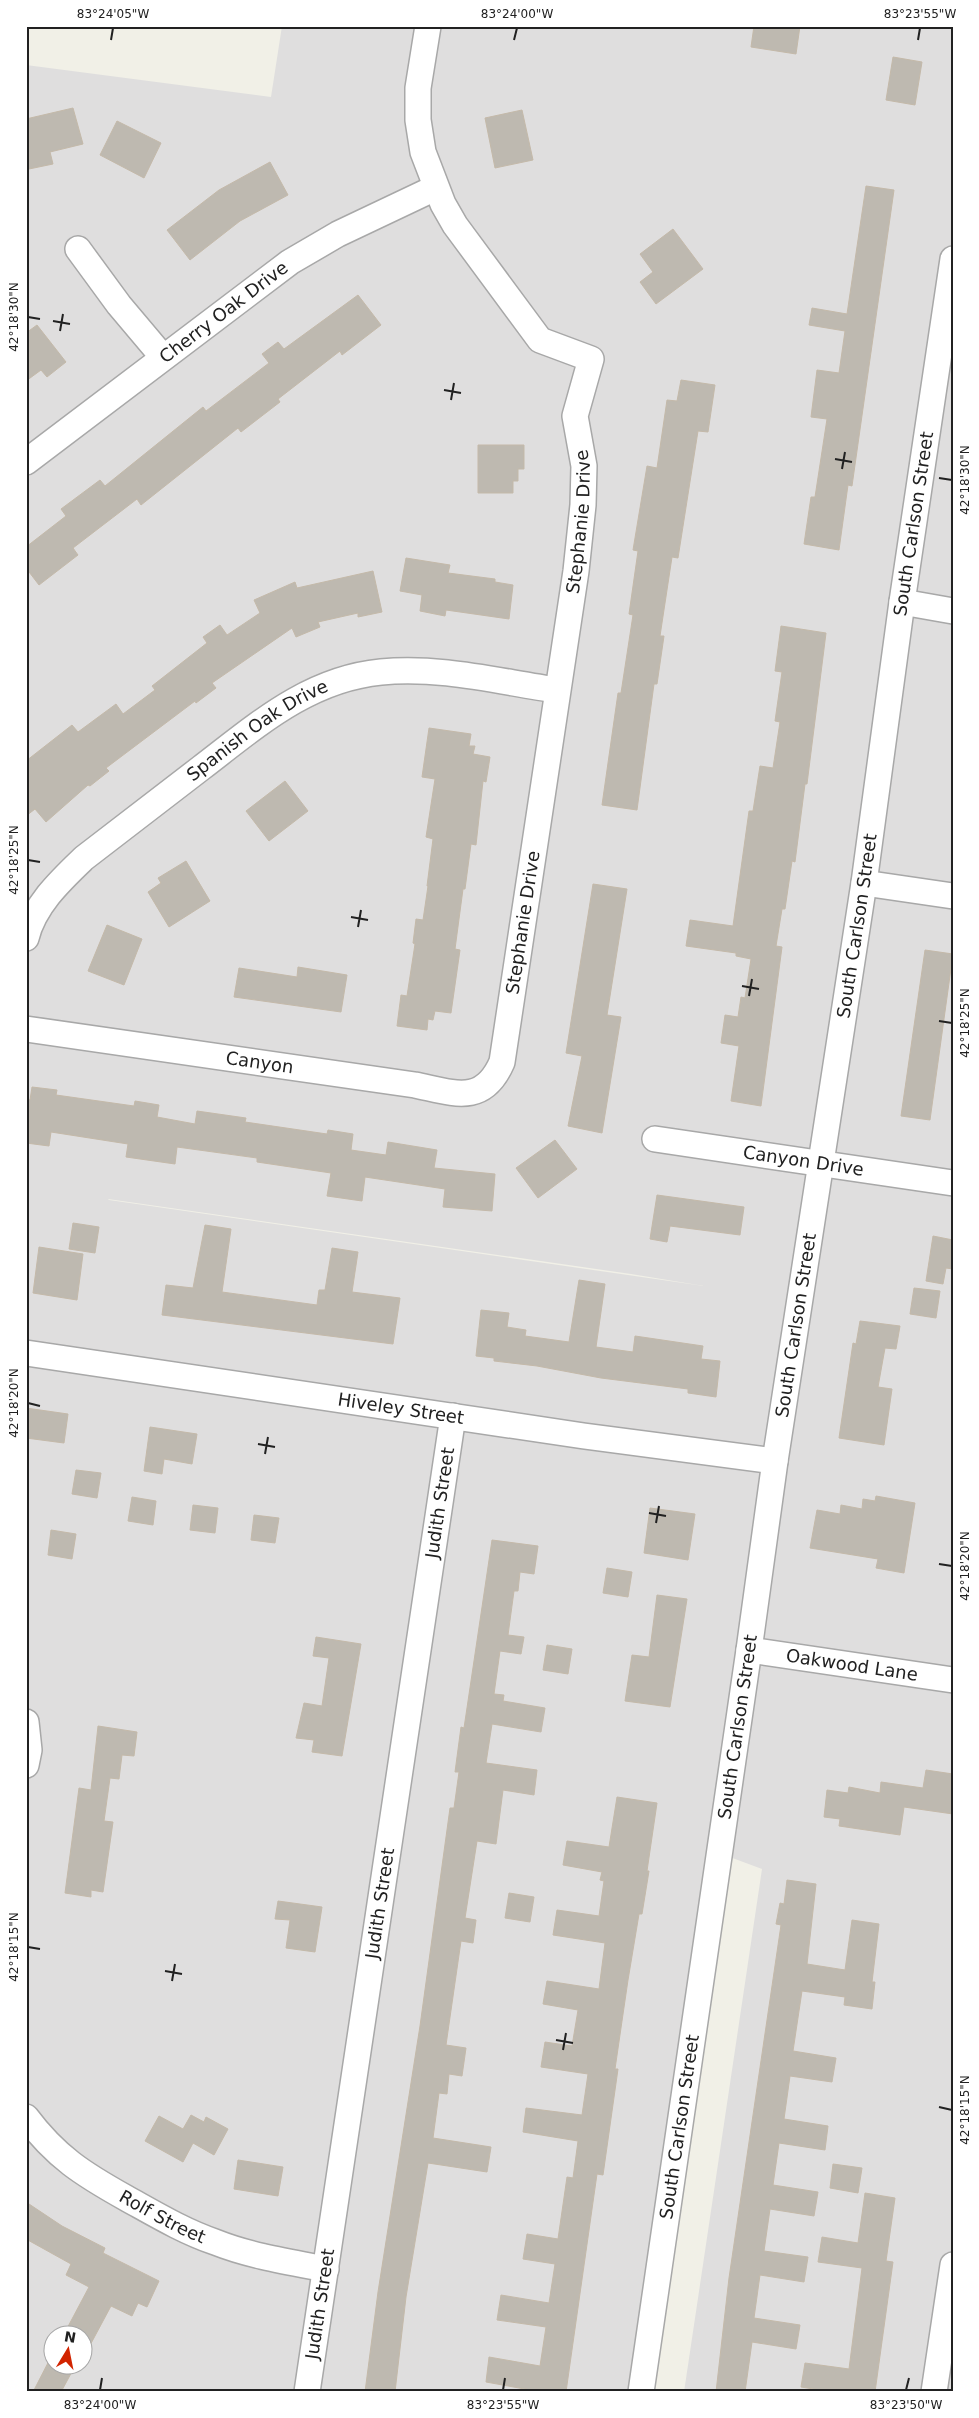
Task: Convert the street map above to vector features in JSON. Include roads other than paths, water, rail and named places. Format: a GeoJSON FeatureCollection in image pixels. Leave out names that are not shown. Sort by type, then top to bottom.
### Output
{"type":"FeatureCollection","features":[{"type":"Feature","properties":{"kind":"street","name":"Stephanie Drive"},"geometry":{"type":"LineString","coordinates":[[428,26],[418,88],[418,120],[423,152],[436,188],[455,225],[540,340],[591,358],[576,416],[584,466],[583,505],[502,1062],[495,1077],[490,1082]]}},
{"type":"Feature","properties":{"kind":"street","name":"Cherry Oak Drive"},"geometry":{"type":"LineString","coordinates":[[26,462],[162,356],[290,262],[338,234],[436,188]]}},
{"type":"Feature","properties":{"kind":"street"},"geometry":{"type":"LineString","coordinates":[[78,249],[119,305],[162,356]]}},
{"type":"Feature","properties":{"kind":"street","name":"South Carlson Street"},"geometry":{"type":"LineString","coordinates":[[641,2392],[775,1461],[864,883],[902,602],[953,260]]}},
{"type":"Feature","properties":{"kind":"street"},"geometry":{"type":"LineString","coordinates":[[902,602],[953,611]]}},
{"type":"Feature","properties":{"kind":"street","name":"Spanish Oak Drive"},"geometry":{"type":"LineString","coordinates":[[26,938],[40,906],[57,883],[84,858],[274,712],[316,688],[348,678],[380,672],[410,670],[557,690]]}},
{"type":"Feature","properties":{"kind":"street"},"geometry":{"type":"LineString","coordinates":[[864,883],[953,896]]}},
{"type":"Feature","properties":{"kind":"street","name":"Canyon"},"geometry":{"type":"LineString","coordinates":[[26,1028],[415,1085],[458,1094],[471,1093],[484,1088],[490,1082]]}},
{"type":"Feature","properties":{"kind":"street","name":"Canyon Drive"},"geometry":{"type":"LineString","coordinates":[[654,1139],[953,1183]]}},
{"type":"Feature","properties":{"kind":"street","name":"Hiveley Street"},"geometry":{"type":"LineString","coordinates":[[26,1353],[775,1461]]}},
{"type":"Feature","properties":{"kind":"street","name":"Judith Street"},"geometry":{"type":"LineString","coordinates":[[307,2392],[453,1416]]}},
{"type":"Feature","properties":{"kind":"street","name":"Oakwood Lane"},"geometry":{"type":"LineString","coordinates":[[749,1650],[953,1680]]}},
{"type":"Feature","properties":{"kind":"street"},"geometry":{"type":"LineString","coordinates":[[26,1722],[28,1750],[26,1765]]}},
{"type":"Feature","properties":{"kind":"street","name":"Rolf Street"},"geometry":{"type":"LineString","coordinates":[[26,2117],[58,2155],[83,2173],[175,2226],[246,2252],[326,2269]]}},
{"type":"Feature","properties":{"kind":"street"},"geometry":{"type":"LineString","coordinates":[[934,2392],[953,2265]]}}]}
